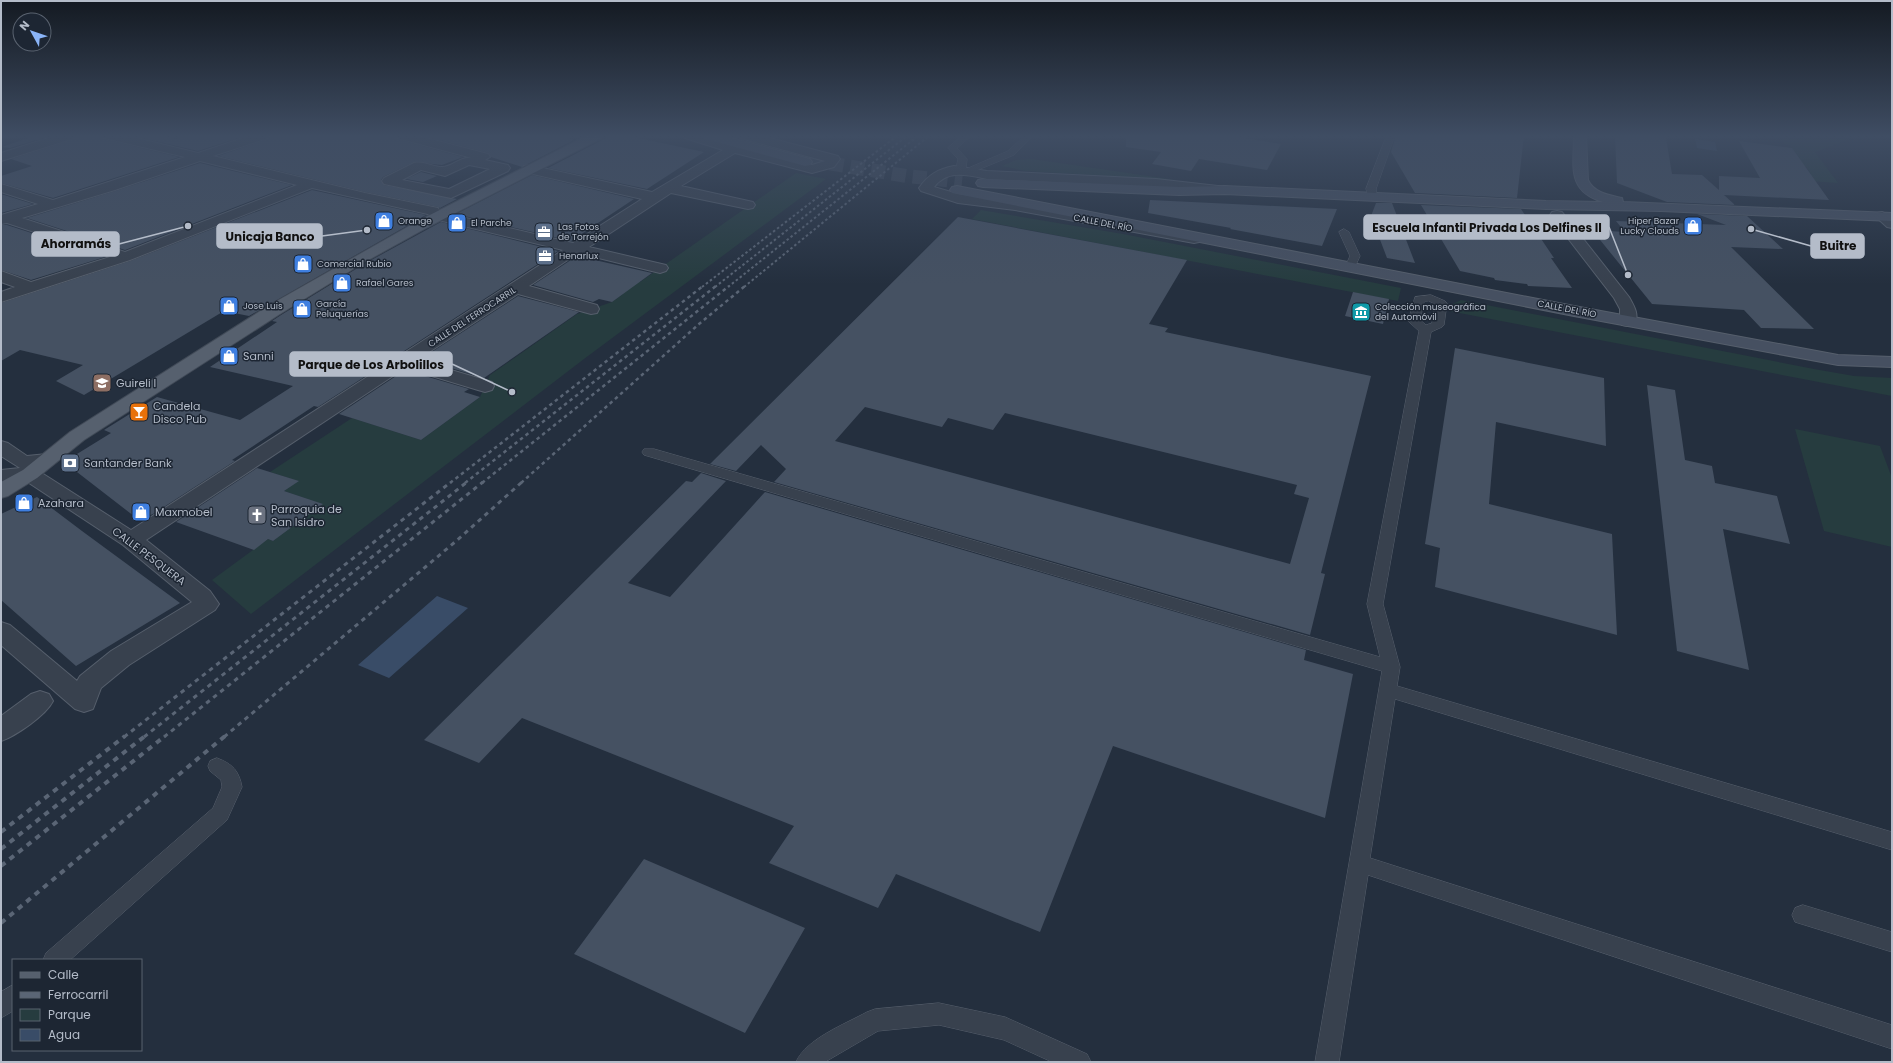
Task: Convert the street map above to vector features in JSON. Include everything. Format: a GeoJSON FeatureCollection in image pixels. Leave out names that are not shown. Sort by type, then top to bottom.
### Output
{"type":"FeatureCollection","features":[{"type":"Feature","properties":{"kind":"main road"},"geometry":{"type":"LineString","coordinates":[[26,468],[61,432],[248,316],[347,257],[492,185]]}},
{"type":"Feature","properties":{"kind":"main road"},"geometry":{"type":"LineString","coordinates":[[49,460],[77,436],[172,373],[436,213]]}},
{"type":"Feature","properties":{"kind":"street"},"geometry":{"type":"LineString","coordinates":[[5,218],[117,185]]}},
{"type":"Feature","properties":{"kind":"street"},"geometry":{"type":"LineString","coordinates":[[1,297],[125,257],[309,185]]}},
{"type":"Feature","properties":{"kind":"street"},"geometry":{"type":"LineString","coordinates":[[314,185],[660,268]]}},
{"type":"Feature","properties":{"kind":"street"},"geometry":{"type":"LineString","coordinates":[[365,197],[391,185]]}},
{"type":"Feature","properties":{"kind":"street"},"geometry":{"type":"LineString","coordinates":[[408,185],[451,194],[470,185]]}},
{"type":"Feature","properties":{"kind":"street"},"geometry":{"type":"LineString","coordinates":[[619,185],[748,205]]}},
{"type":"Feature","properties":{"kind":"street","name":"CALLE DEL FERROCARRIL"},"geometry":{"type":"LineString","coordinates":[[131,540],[674,185]]}},
{"type":"Feature","properties":{"kind":"street","name":"CALLE DEL RÍO"},"geometry":{"type":"LineString","coordinates":[[929,185],[926,188],[944,196],[1014,206],[1161,235],[1243,246]]}},
{"type":"Feature","properties":{"kind":"street","name":"CALLE DEL RÍO"},"geometry":{"type":"LineString","coordinates":[[989,185],[1243,246],[1350,267],[1432,291],[1628,321],[1838,360],[1892,362]]}},
{"type":"Feature","properties":{"kind":"street"},"geometry":{"type":"LineString","coordinates":[[1072,185],[1179,191],[1225,190],[1517,204],[1641,206],[1888,219]]}},
{"type":"Feature","properties":{"kind":"street"},"geometry":{"type":"LineString","coordinates":[[1517,204],[1556,202],[1566,196],[1576,185]]}},
{"type":"Feature","properties":{"kind":"street"},"geometry":{"type":"LineString","coordinates":[[1577,185],[1580,197],[1604,206]]}},
{"type":"Feature","properties":{"kind":"street"},"geometry":{"type":"LineString","coordinates":[[1579,185],[1596,194],[1641,206]]}},
{"type":"Feature","properties":{"kind":"street"},"geometry":{"type":"LineString","coordinates":[[1,188],[51,204]]}},
{"type":"Feature","properties":{"kind":"street"},"geometry":{"type":"LineString","coordinates":[[1557,215],[1622,297],[1628,309],[1628,321]]}},
{"type":"Feature","properties":{"kind":"street"},"geometry":{"type":"LineString","coordinates":[[5,218],[125,257]]}},
{"type":"Feature","properties":{"kind":"street"},"geometry":{"type":"LineString","coordinates":[[1,276],[32,288]]}},
{"type":"Feature","properties":{"kind":"street"},"geometry":{"type":"LineString","coordinates":[[516,288],[591,309]]}},
{"type":"Feature","properties":{"kind":"street"},"geometry":{"type":"LineString","coordinates":[[403,362],[485,386]]}},
{"type":"Feature","properties":{"kind":"street","name":"CALLE PESQUERA"},"geometry":{"type":"LineString","coordinates":[[1,447],[26,468],[131,540],[202,597],[207,604],[120,658],[89,683],[87,704],[1,631]]}},
{"type":"Feature","properties":{"kind":"street"},"geometry":{"type":"LineString","coordinates":[[2,482],[26,468],[49,460]]}},
{"type":"Feature","properties":{"kind":"street"},"geometry":{"type":"LineString","coordinates":[[1,730],[40,701]]}},
{"type":"Feature","properties":{"kind":"lane"},"geometry":{"type":"LineString","coordinates":[[1372,197],[1371,189],[1373,185]]}},
{"type":"Feature","properties":{"kind":"lane"},"geometry":{"type":"LineString","coordinates":[[1344,232],[1356,256],[1350,267]]}},
{"type":"Feature","properties":{"kind":"lane"},"geometry":{"type":"LineString","coordinates":[[1432,291],[1441,303],[1438,325],[1425,330],[1414,321],[1419,299],[1432,291]]}},
{"type":"Feature","properties":{"kind":"lane"},"geometry":{"type":"LineString","coordinates":[[1327,1062],[1390,667],[1375,604],[1425,330]]}},
{"type":"Feature","properties":{"kind":"lane"},"geometry":{"type":"LineString","coordinates":[[649,452],[1390,667]]}},
{"type":"Feature","properties":{"kind":"lane"},"geometry":{"type":"LineString","coordinates":[[1387,690],[1892,841]]}},
{"type":"Feature","properties":{"kind":"lane"},"geometry":{"type":"LineString","coordinates":[[55,959],[220,814],[232,787],[230,776],[218,766]]}},
{"type":"Feature","properties":{"kind":"lane"},"geometry":{"type":"LineString","coordinates":[[1359,863],[1892,1037]]}},
{"type":"Feature","properties":{"kind":"lane"},"geometry":{"type":"LineString","coordinates":[[1803,915],[1892,942]]}},
{"type":"Feature","properties":{"kind":"lane"},"geometry":{"type":"LineString","coordinates":[[1,1007],[12,997]]}},
{"type":"Feature","properties":{"kind":"lane"},"geometry":{"type":"LineString","coordinates":[[808,1062],[817,1053],[875,1020],[939,1014],[1005,1030],[1079,1062]]}},
{"type":"Feature","properties":{"kind":"green space"},"geometry":{"type":"Polygon","coordinates":[[[779,185],[818,185],[584,359],[251,614],[212,580],[268,539],[273,541],[322,504],[284,491],[298,481],[270,472],[352,418],[421,440],[480,397],[490,375],[577,314],[612,302],[623,294],[625,278],[640,282],[779,185]]]}},
{"type":"Feature","properties":{"kind":"green space"},"geometry":{"type":"Polygon","coordinates":[[[981,210],[1123,234],[1401,288],[1398,301],[972,219],[981,210]]]}},
{"type":"Feature","properties":{"kind":"green space"},"geometry":{"type":"Polygon","coordinates":[[[1461,300],[1814,369],[1854,376],[1892,378],[1892,396],[1449,311],[1453,304],[1461,300]]]}},
{"type":"Feature","properties":{"kind":"green space"},"geometry":{"type":"Polygon","coordinates":[[[1795,429],[1880,446],[1892,478],[1892,547],[1824,531],[1795,429]]]}},
{"type":"Feature","properties":{"kind":"water"},"geometry":{"type":"Polygon","coordinates":[[[437,596],[468,608],[389,678],[358,665],[437,596]]]}},
{"type":"Feature","properties":{"kind":"building"},"geometry":{"type":"Polygon","coordinates":[[[7,185],[94,185],[53,198],[7,185]]]}},
{"type":"Feature","properties":{"kind":"building"},"geometry":{"type":"Polygon","coordinates":[[[134,185],[292,185],[125,250],[27,218],[134,185]]]}},
{"type":"Feature","properties":{"kind":"building"},"geometry":{"type":"Polygon","coordinates":[[[335,185],[384,185],[457,199],[440,208],[335,185]]]}},
{"type":"Feature","properties":{"kind":"building"},"geometry":{"type":"Polygon","coordinates":[[[513,185],[573,185],[634,199],[571,241],[456,214],[513,185]]]}},
{"type":"Feature","properties":{"kind":"building"},"geometry":{"type":"Polygon","coordinates":[[[626,185],[654,185],[647,189],[626,185]]]}},
{"type":"Feature","properties":{"kind":"building"},"geometry":{"type":"Polygon","coordinates":[[[1410,185],[1518,185],[1517,198],[1415,193],[1410,185]]]}},
{"type":"Feature","properties":{"kind":"building"},"geometry":{"type":"Polygon","coordinates":[[[1621,185],[1713,185],[1719,190],[1719,185],[1818,185],[1829,200],[1724,195],[1735,205],[1667,202],[1621,185]]]}},
{"type":"Feature","properties":{"kind":"building"},"geometry":{"type":"Polygon","coordinates":[[[312,190],[426,215],[249,316],[224,311],[84,395],[56,381],[83,365],[20,350],[1,361],[1,303],[130,261],[312,190]]]}},
{"type":"Feature","properties":{"kind":"building"},"geometry":{"type":"Polygon","coordinates":[[[1,194],[33,204],[1,213],[1,194]]]}},
{"type":"Feature","properties":{"kind":"building"},"geometry":{"type":"Polygon","coordinates":[[[1150,200],[1337,209],[1322,246],[1148,213],[1150,200]]]}},
{"type":"Feature","properties":{"kind":"building"},"geometry":{"type":"Polygon","coordinates":[[[1376,203],[1392,203],[1415,263],[1387,258],[1371,216],[1376,203]]]}},
{"type":"Feature","properties":{"kind":"building"},"geometry":{"type":"Polygon","coordinates":[[[1421,205],[1521,209],[1554,258],[1551,258],[1572,288],[1528,286],[1527,284],[1495,280],[1494,278],[1460,271],[1421,205]]]}},
{"type":"Feature","properties":{"kind":"building"},"geometry":{"type":"Polygon","coordinates":[[[1697,214],[1747,216],[1783,249],[1731,247],[1814,329],[1761,328],[1744,310],[1652,304],[1592,230],[1625,232],[1616,221],[1726,225],[1697,214]]]}},
{"type":"Feature","properties":{"kind":"building"},"geometry":{"type":"Polygon","coordinates":[[[958,217],[1187,260],[1149,324],[1168,328],[1165,332],[1371,376],[1321,573],[1325,574],[1310,635],[774,482],[786,469],[761,445],[736,471],[710,464],[958,217]],[[865,407],[835,441],[1290,564],[1309,498],[1294,494],[1297,485],[1005,413],[993,430],[948,418],[942,427],[865,407]]]}},
{"type":"Feature","properties":{"kind":"building"},"geometry":{"type":"Polygon","coordinates":[[[441,222],[558,251],[318,407],[314,406],[232,460],[235,461],[153,514],[139,520],[64,462],[111,433],[104,430],[157,397],[240,420],[293,386],[210,367],[277,322],[272,321],[281,315],[364,264],[441,222]]]}},
{"type":"Feature","properties":{"kind":"building"},"geometry":{"type":"Polygon","coordinates":[[[1,225],[7,225],[105,257],[31,280],[1,270],[1,225]]]}},
{"type":"Feature","properties":{"kind":"building"},"geometry":{"type":"Polygon","coordinates":[[[577,256],[652,273],[612,302],[599,299],[593,302],[533,285],[577,256]]]}},
{"type":"Feature","properties":{"kind":"building"},"geometry":{"type":"Polygon","coordinates":[[[1353,292],[1389,299],[1383,324],[1345,316],[1353,292]]]}},
{"type":"Feature","properties":{"kind":"building"},"geometry":{"type":"Polygon","coordinates":[[[518,296],[579,312],[484,378],[421,359],[518,296]]]}},
{"type":"Feature","properties":{"kind":"building"},"geometry":{"type":"Polygon","coordinates":[[[1455,348],[1604,378],[1606,446],[1496,422],[1489,504],[1612,534],[1617,635],[1435,587],[1440,548],[1425,544],[1455,348]]]}},
{"type":"Feature","properties":{"kind":"building"},"geometry":{"type":"Polygon","coordinates":[[[405,370],[469,389],[464,392],[480,397],[421,440],[339,414],[405,370]]]}},
{"type":"Feature","properties":{"kind":"building"},"geometry":{"type":"Polygon","coordinates":[[[1647,385],[1675,390],[1685,460],[1712,466],[1715,483],[1777,496],[1790,544],[1723,529],[1749,670],[1677,651],[1647,385]]]}},
{"type":"Feature","properties":{"kind":"building","name":"Parroquia de San Isidro"},"geometry":{"type":"Polygon","coordinates":[[[257,468],[299,481],[284,491],[323,504],[273,541],[268,539],[254,550],[176,522],[257,468]]]}},
{"type":"Feature","properties":{"kind":"building"},"geometry":{"type":"Polygon","coordinates":[[[701,473],[726,481],[628,583],[670,597],[765,492],[1306,650],[1304,660],[1353,674],[1325,818],[1113,746],[1040,932],[896,874],[878,908],[769,863],[794,826],[522,718],[479,763],[424,740],[686,481],[692,482],[701,473]]]}},
{"type":"Feature","properties":{"kind":"building"},"geometry":{"type":"Polygon","coordinates":[[[37,497],[180,603],[76,666],[1,600],[1,514],[37,497]]]}},
{"type":"Feature","properties":{"kind":"building"},"geometry":{"type":"Polygon","coordinates":[[[644,859],[805,928],[745,1033],[574,954],[644,859]]]}},
{"type":"Feature","properties":{"kind":"railway"},"geometry":{"type":"LineString","coordinates":[[702,287],[834,185]]}},
{"type":"Feature","properties":{"kind":"railway"},"geometry":{"type":"LineString","coordinates":[[715,287],[845,185]]}},
{"type":"Feature","properties":{"kind":"railway"},"geometry":{"type":"LineString","coordinates":[[728,287],[857,185]]}},
{"type":"Feature","properties":{"kind":"railway"},"geometry":{"type":"LineString","coordinates":[[744,287],[869,185]]}},
{"type":"Feature","properties":{"kind":"railway"},"geometry":{"type":"LineString","coordinates":[[450,483],[703,286]]}},
{"type":"Feature","properties":{"kind":"railway"},"geometry":{"type":"LineString","coordinates":[[465,483],[716,286]]}},
{"type":"Feature","properties":{"kind":"railway"},"geometry":{"type":"LineString","coordinates":[[482,483],[729,286]]}},
{"type":"Feature","properties":{"kind":"railway"},"geometry":{"type":"LineString","coordinates":[[521,483],[699,324],[745,286]]}},
{"type":"Feature","properties":{"kind":"railway"},"geometry":{"type":"LineString","coordinates":[[124,737],[451,482]]}},
{"type":"Feature","properties":{"kind":"railway"},"geometry":{"type":"LineString","coordinates":[[144,737],[467,482]]}},
{"type":"Feature","properties":{"kind":"railway"},"geometry":{"type":"LineString","coordinates":[[164,737],[483,482]]}},
{"type":"Feature","properties":{"kind":"railway"},"geometry":{"type":"LineString","coordinates":[[224,737],[455,542],[522,482]]}},
{"type":"Feature","properties":{"kind":"railway"},"geometry":{"type":"LineString","coordinates":[[1,832],[125,736]]}},
{"type":"Feature","properties":{"kind":"railway"},"geometry":{"type":"LineString","coordinates":[[1,849],[145,736]]}},
{"type":"Feature","properties":{"kind":"railway"},"geometry":{"type":"LineString","coordinates":[[1,866],[165,736]]}},
{"type":"Feature","properties":{"kind":"railway"},"geometry":{"type":"LineString","coordinates":[[1,923],[225,736]]}},
{"type":"Feature","properties":{"kind":"place","name":"Orange"},"geometry":{"type":"Point","coordinates":[384,221]}},
{"type":"Feature","properties":{"kind":"place","name":"El Parche"},"geometry":{"type":"Point","coordinates":[457,223]}},
{"type":"Feature","properties":{"kind":"place","name":"Ahorramás"},"geometry":{"type":"Point","coordinates":[188,226]}},
{"type":"Feature","properties":{"kind":"place","name":"Hiper Bazar Lucky Clouds"},"geometry":{"type":"Point","coordinates":[1693,226]}},
{"type":"Feature","properties":{"kind":"place","name":"Buitre"},"geometry":{"type":"Point","coordinates":[1751,229]}},
{"type":"Feature","properties":{"kind":"place","name":"Unicaja Banco"},"geometry":{"type":"Point","coordinates":[367,230]}},
{"type":"Feature","properties":{"kind":"place","name":"Las Fotos de Torrejón"},"geometry":{"type":"Point","coordinates":[544,232]}},
{"type":"Feature","properties":{"kind":"place","name":"Henarlux"},"geometry":{"type":"Point","coordinates":[545,256]}},
{"type":"Feature","properties":{"kind":"place","name":"Comercial Rubio"},"geometry":{"type":"Point","coordinates":[303,264]}},
{"type":"Feature","properties":{"kind":"place","name":"Escuela Infantil Privada Los Delfines II"},"geometry":{"type":"Point","coordinates":[1628,275]}},
{"type":"Feature","properties":{"kind":"place","name":"Rafael Gares"},"geometry":{"type":"Point","coordinates":[342,283]}},
{"type":"Feature","properties":{"kind":"place","name":"Jose Luis"},"geometry":{"type":"Point","coordinates":[229,306]}},
{"type":"Feature","properties":{"kind":"place","name":"García Peluquerías"},"geometry":{"type":"Point","coordinates":[302,309]}},
{"type":"Feature","properties":{"kind":"place","name":"Colección museográfica del Automóvil"},"geometry":{"type":"Point","coordinates":[1361,312]}},
{"type":"Feature","properties":{"kind":"place","name":"Sanni"},"geometry":{"type":"Point","coordinates":[229,356]}},
{"type":"Feature","properties":{"kind":"place","name":"Guireli I"},"geometry":{"type":"Point","coordinates":[102,383]}},
{"type":"Feature","properties":{"kind":"place","name":"Parque de Los Arbolillos"},"geometry":{"type":"Point","coordinates":[512,392]}},
{"type":"Feature","properties":{"kind":"place","name":"Candela Disco Pub"},"geometry":{"type":"Point","coordinates":[139,412]}},
{"type":"Feature","properties":{"kind":"place","name":"Santander Bank"},"geometry":{"type":"Point","coordinates":[70,463]}},
{"type":"Feature","properties":{"kind":"place","name":"Azahara"},"geometry":{"type":"Point","coordinates":[24,503]}},
{"type":"Feature","properties":{"kind":"place","name":"Maxmobel"},"geometry":{"type":"Point","coordinates":[141,512]}},
{"type":"Feature","properties":{"kind":"place","name":"Parroquia de San Isidro"},"geometry":{"type":"Point","coordinates":[257,515]}}]}
